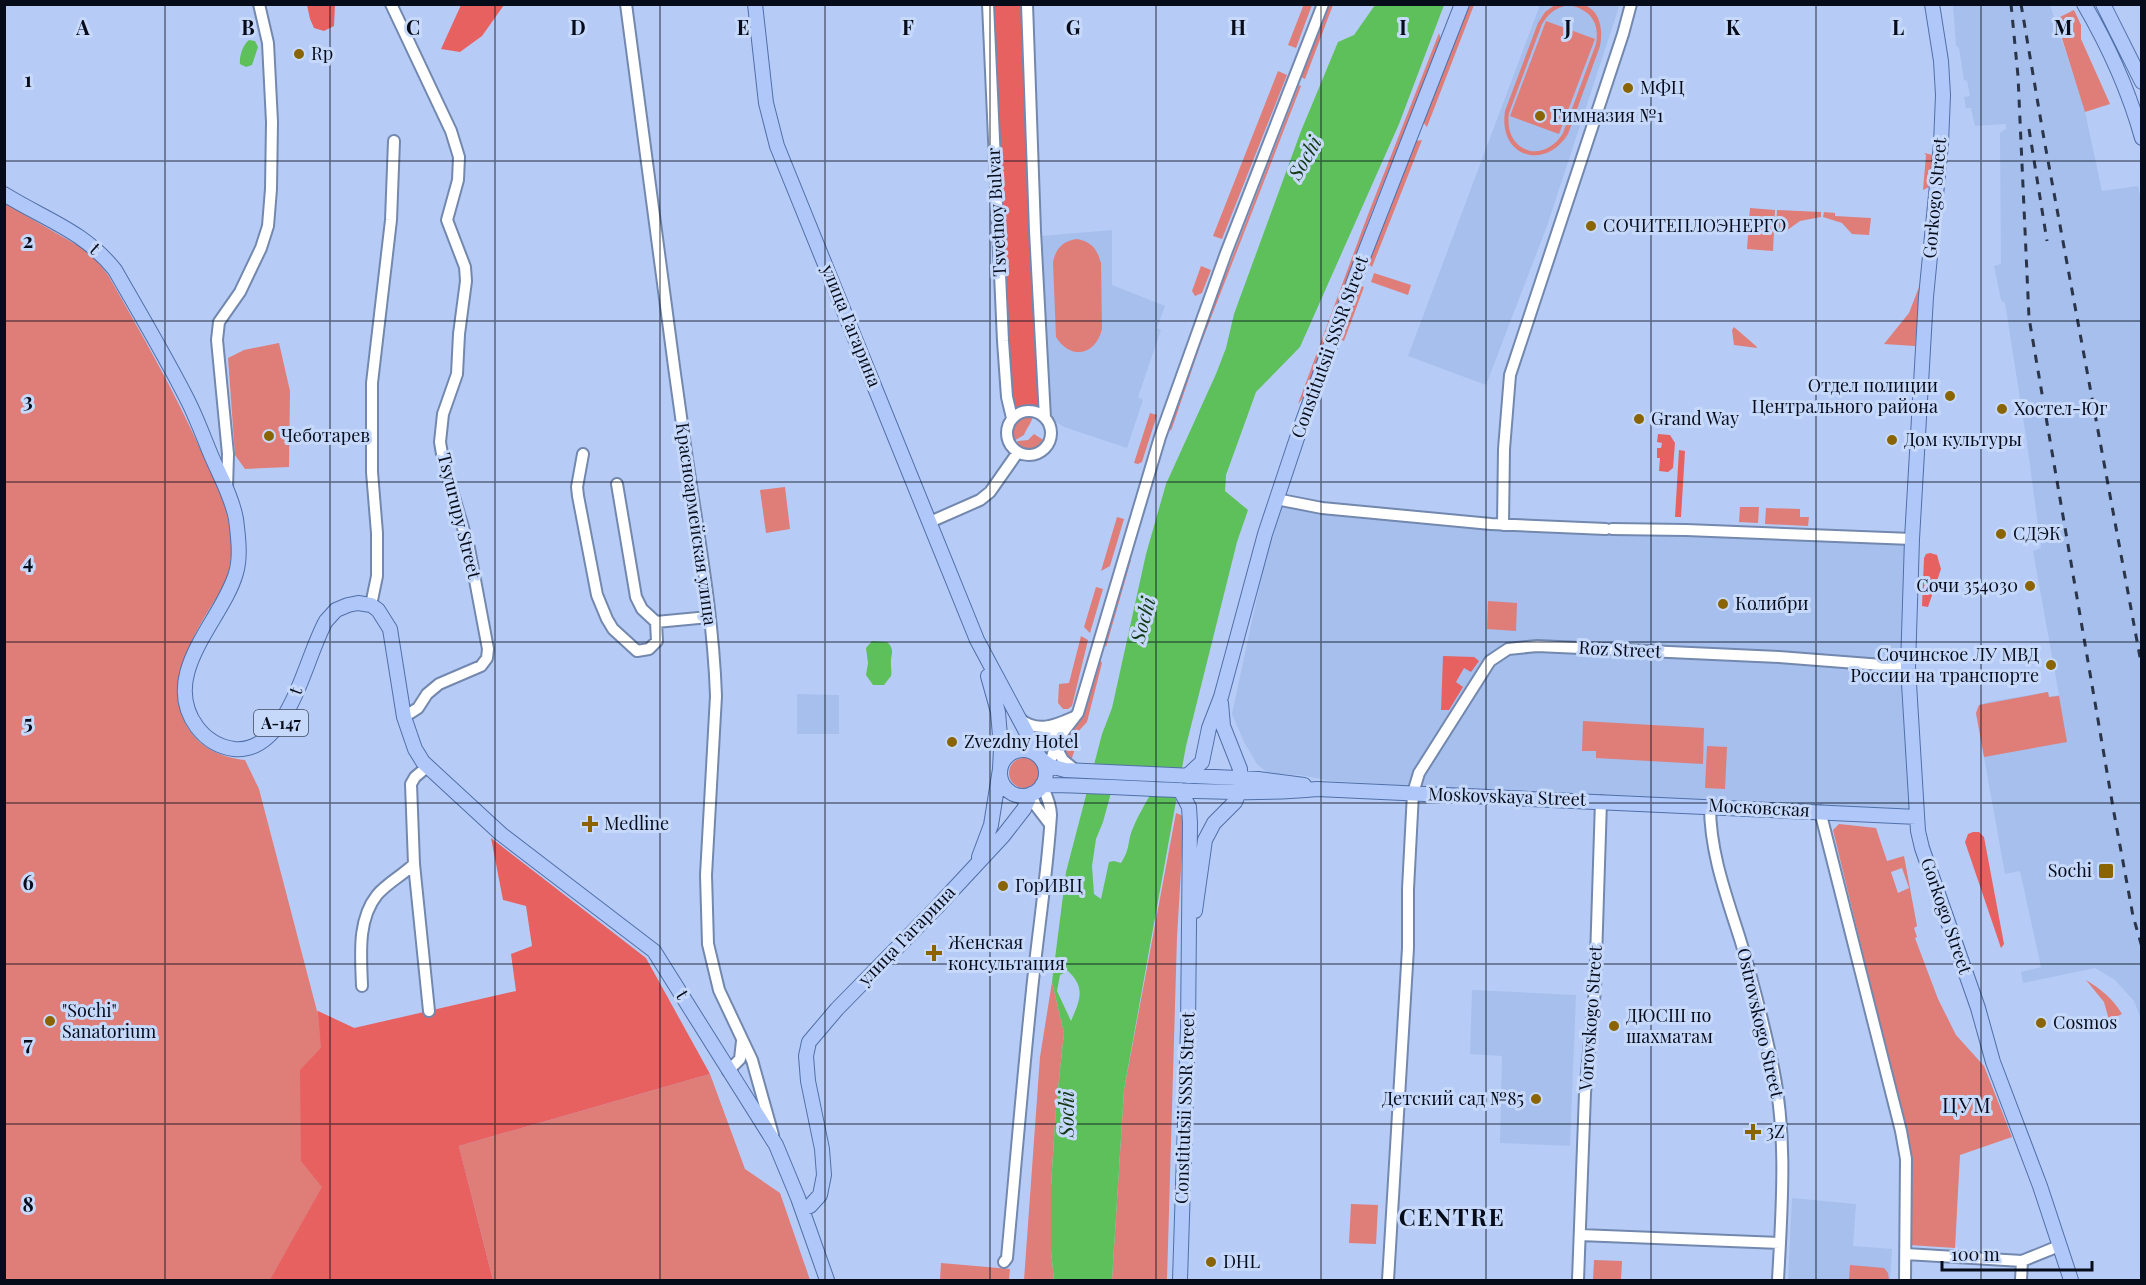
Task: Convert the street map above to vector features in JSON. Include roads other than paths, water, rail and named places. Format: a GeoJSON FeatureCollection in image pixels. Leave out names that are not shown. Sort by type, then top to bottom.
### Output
{"type":"FeatureCollection","features":[{"type":"Feature","properties":{"kind":"main road","name":"улица Гагарина"},"geometry":{"type":"LineString","coordinates":[[754,4],[766,103],[777,146],[977,640]]}},
{"type":"Feature","properties":{"kind":"main road","name":"Constitutsii SSSR Street"},"geometry":{"type":"LineString","coordinates":[[1221,697],[1276,499],[1360,265],[1462,4]]}},
{"type":"Feature","properties":{"kind":"main road","name":"Gorkogo Street"},"geometry":{"type":"LineString","coordinates":[[1932,4],[1940,54],[1943,95],[1920,393],[1912,539],[1908,667],[1917,817],[1922,848],[1978,1008],[1993,1062],[2040,1186],[2071,1279]]}},
{"type":"Feature","properties":{"kind":"main road"},"geometry":{"type":"LineString","coordinates":[[2084,4],[2118,70],[2142,138]]}},
{"type":"Feature","properties":{"kind":"main road"},"geometry":{"type":"LineString","coordinates":[[2091,4],[2123,64],[2142,110]]}},
{"type":"Feature","properties":{"kind":"main road"},"geometry":{"type":"LineString","coordinates":[[2103,4],[2142,82]]}},
{"type":"Feature","properties":{"kind":"main road","name":"t"},"geometry":{"type":"LineString","coordinates":[[4,194],[88,242],[115,270],[187,399],[227,491],[236,518],[239,556],[237,572],[200,639],[191,660],[187,681],[187,707],[192,719],[205,737],[225,748],[241,749],[256,745],[270,736],[286,716],[326,621],[336,610],[348,605],[358,603],[371,605],[378,610],[390,629],[404,717],[415,749],[427,767],[501,834],[654,951],[776,1145],[802,1209],[825,1277]]}},
{"type":"Feature","properties":{"kind":"main road"},"geometry":{"type":"LineString","coordinates":[[977,640],[1040,763],[1071,784],[1180,790],[1240,784]]}},
{"type":"Feature","properties":{"kind":"main road"},"geometry":{"type":"LineString","coordinates":[[976,863],[989,833],[1000,769],[1001,739],[998,712],[977,640]]}},
{"type":"Feature","properties":{"kind":"main road"},"geometry":{"type":"LineString","coordinates":[[1185,776],[1202,762],[1209,728],[1221,697]]}},
{"type":"Feature","properties":{"kind":"main road"},"geometry":{"type":"LineString","coordinates":[[1190,936],[1205,840],[1214,823],[1235,802],[1240,784],[1240,769],[1223,726],[1221,697]]}},
{"type":"Feature","properties":{"kind":"main road"},"geometry":{"type":"LineString","coordinates":[[1030,794],[1017,795],[1006,788],[1002,782],[1000,769],[1009,754],[1065,770],[1185,776],[1240,784]]}},
{"type":"Feature","properties":{"kind":"main road"},"geometry":{"type":"LineString","coordinates":[[976,863],[1003,836],[1024,809],[1040,763]]}},
{"type":"Feature","properties":{"kind":"main road","name":"Moskovskaya Street"},"geometry":{"type":"LineString","coordinates":[[1240,784],[1296,791],[1317,789],[1601,801]]}},
{"type":"Feature","properties":{"kind":"main road"},"geometry":{"type":"LineString","coordinates":[[1180,790],[1187,802],[1190,814],[1190,936]]}},
{"type":"Feature","properties":{"kind":"main road","name":"Московская"},"geometry":{"type":"LineString","coordinates":[[1601,801],[1917,817]]}},
{"type":"Feature","properties":{"kind":"main road","name":"улица Гагарина"},"geometry":{"type":"LineString","coordinates":[[802,1209],[810,1206],[820,1195],[824,1176],[822,1149],[808,1081],[806,1049],[809,1042],[837,1009],[930,915],[976,863]]}},
{"type":"Feature","properties":{"kind":"main road","name":"Constitutsii SSSR Street"},"geometry":{"type":"LineString","coordinates":[[1180,1281],[1190,936]]}},
{"type":"Feature","properties":{"kind":"street"},"geometry":{"type":"LineString","coordinates":[[227,491],[228,454],[217,331],[219,322],[240,292],[266,236],[271,189],[272,122],[268,43],[259,4]]}},
{"type":"Feature","properties":{"kind":"street","name":"Tsyurupy Street"},"geometry":{"type":"LineString","coordinates":[[391,4],[451,131],[459,157],[458,180],[447,220],[465,267],[466,281],[459,334],[458,374],[443,414],[440,442],[443,460],[469,548],[488,649],[487,658],[481,666],[439,684],[418,708],[404,717]]}},
{"type":"Feature","properties":{"kind":"street","name":"Красноармейская улица"},"geometry":{"type":"LineString","coordinates":[[626,4],[665,307],[709,617],[716,696],[706,875],[707,934],[712,969],[719,990],[752,1060],[776,1145]]}},
{"type":"Feature","properties":{"kind":"street","name":"Tsvetnoy Bulvar"},"geometry":{"type":"LineString","coordinates":[[988,4],[1003,341],[1007,397],[1012,418]]}},
{"type":"Feature","properties":{"kind":"street","name":"Tsvetnoy Bulvar"},"geometry":{"type":"LineString","coordinates":[[1027,4],[1035,231],[1045,418]]}},
{"type":"Feature","properties":{"kind":"street"},"geometry":{"type":"LineString","coordinates":[[1040,763],[1077,716],[1164,427],[1226,253],[1323,4]]}},
{"type":"Feature","properties":{"kind":"street"},"geometry":{"type":"LineString","coordinates":[[1503,525],[1504,449],[1510,375],[1571,194],[1631,4]]}},
{"type":"Feature","properties":{"kind":"street"},"geometry":{"type":"LineString","coordinates":[[371,605],[376,576],[377,533],[372,472],[372,383],[391,220],[394,141]]}},
{"type":"Feature","properties":{"kind":"street"},"geometry":{"type":"LineString","coordinates":[[1022,411],[1028,411],[1045,418],[1051,430],[1051,436],[1044,449],[1032,455],[1018,452],[1010,445],[1006,435],[1008,423],[1012,418],[1022,411]]}},
{"type":"Feature","properties":{"kind":"street"},"geometry":{"type":"LineString","coordinates":[[930,522],[980,500],[990,492],[1018,452]]}},
{"type":"Feature","properties":{"kind":"street"},"geometry":{"type":"LineString","coordinates":[[583,454],[577,487],[578,496],[602,610],[613,629],[632,648],[641,652],[649,649],[657,641],[656,622],[642,609],[636,597],[617,484]]}},
{"type":"Feature","properties":{"kind":"street"},"geometry":{"type":"LineString","coordinates":[[1276,499],[1322,508],[1503,525],[1912,539]]}},
{"type":"Feature","properties":{"kind":"street"},"geometry":{"type":"LineString","coordinates":[[656,622],[709,617]]}},
{"type":"Feature","properties":{"kind":"street","name":"Roz Street"},"geometry":{"type":"LineString","coordinates":[[1388,1281],[1408,948],[1408,889],[1413,793],[1419,773],[1490,661],[1508,649],[1537,646],[1775,657],[1908,667]]}},
{"type":"Feature","properties":{"kind":"street"},"geometry":{"type":"LineString","coordinates":[[1017,716],[1027,724],[1046,728],[1077,716]]}},
{"type":"Feature","properties":{"kind":"street"},"geometry":{"type":"LineString","coordinates":[[1040,763],[1056,747],[1062,732],[1077,716]]}},
{"type":"Feature","properties":{"kind":"street"},"geometry":{"type":"LineString","coordinates":[[1056,747],[1063,760],[1075,770]]}},
{"type":"Feature","properties":{"kind":"street"},"geometry":{"type":"LineString","coordinates":[[1004,1262],[1007,1258],[1031,999],[1049,851],[1051,815],[1040,763]]}},
{"type":"Feature","properties":{"kind":"street"},"geometry":{"type":"LineString","coordinates":[[427,767],[415,777],[411,784],[414,864],[429,1011]]}},
{"type":"Feature","properties":{"kind":"street"},"geometry":{"type":"LineString","coordinates":[[1030,794],[1049,823]]}},
{"type":"Feature","properties":{"kind":"street","name":"Vorovskogo Street"},"geometry":{"type":"LineString","coordinates":[[1578,1281],[1585,1093],[1595,990],[1601,801]]}},
{"type":"Feature","properties":{"kind":"street","name":"Ostrovskogo Street"},"geometry":{"type":"LineString","coordinates":[[1710,806],[1712,842],[1717,866],[1750,973],[1772,1059],[1778,1097],[1782,1136],[1778,1281]]}},
{"type":"Feature","properties":{"kind":"street"},"geometry":{"type":"LineString","coordinates":[[1820,811],[1901,1131],[1905,1159],[1905,1281]]}},
{"type":"Feature","properties":{"kind":"street"},"geometry":{"type":"LineString","coordinates":[[362,986],[363,926],[369,907],[378,893],[414,864]]}},
{"type":"Feature","properties":{"kind":"street"},"geometry":{"type":"LineString","coordinates":[[725,1066],[740,1059],[742,1041]]}},
{"type":"Feature","properties":{"kind":"street"},"geometry":{"type":"LineString","coordinates":[[1580,1234],[1780,1243]]}},
{"type":"Feature","properties":{"kind":"street"},"geometry":{"type":"LineString","coordinates":[[1906,1254],[2022,1261],[2059,1246]]}},
{"type":"Feature","properties":{"kind":"street"},"geometry":{"type":"LineString","coordinates":[[2021,1281],[2022,1261]]}},
{"type":"Feature","properties":{"kind":"water"},"geometry":{"type":"Polygon","coordinates":[[[1375,5],[1444,5],[1399,124],[1300,347],[1256,392],[1226,475],[1225,491],[1248,510],[1237,542],[1186,746],[1124,1090],[1112,1280],[1054,1280],[1051,1251],[1051,1186],[1064,1033],[1052,982],[1066,872],[1102,734],[1112,708],[1146,554],[1166,484],[1216,374],[1226,348],[1234,314],[1301,131],[1338,42],[1354,35],[1375,5]],[[1140,777],[1125,778],[1112,789],[1096,839],[1092,866],[1094,894],[1101,899],[1109,862],[1121,863],[1135,822],[1155,785],[1140,777]],[[1068,971],[1060,975],[1057,991],[1071,1021],[1080,995],[1074,977],[1068,971]]]}},
{"type":"Feature","properties":{"kind":"water"},"geometry":{"type":"Polygon","coordinates":[[[249,40],[255,41],[258,47],[252,65],[246,67],[240,64],[240,58],[249,40]]]}},
{"type":"Feature","properties":{"kind":"water"},"geometry":{"type":"Polygon","coordinates":[[[872,641],[887,642],[891,648],[891,676],[884,685],[873,685],[866,675],[868,663],[866,648],[872,641]]]}},
{"type":"Feature","properties":{"kind":"railway"},"geometry":{"type":"LineString","coordinates":[[2011,4],[2018,76],[2029,318],[2114,813],[2133,916],[2142,947]]}},
{"type":"Feature","properties":{"kind":"railway"},"geometry":{"type":"LineString","coordinates":[[2021,4],[2142,668]]}},
{"type":"Feature","properties":{"kind":"railway"},"geometry":{"type":"LineString","coordinates":[[2029,129],[2047,241]]}},
{"type":"Feature","properties":{"kind":"place","name":"Rp"},"geometry":{"type":"Point","coordinates":[299,54]}},
{"type":"Feature","properties":{"kind":"place","name":"МФЦ"},"geometry":{"type":"Point","coordinates":[1628,88]}},
{"type":"Feature","properties":{"kind":"place","name":"Гимназия №1"},"geometry":{"type":"Point","coordinates":[1540,116]}},
{"type":"Feature","properties":{"kind":"place","name":"СОЧИТЕПЛОЭНЕРГО"},"geometry":{"type":"Point","coordinates":[1591,226]}},
{"type":"Feature","properties":{"kind":"place","name":"Отдел полиции Центрального района"},"geometry":{"type":"Point","coordinates":[1950,396]}},
{"type":"Feature","properties":{"kind":"place","name":"Хостел-Юг"},"geometry":{"type":"Point","coordinates":[2002,409]}},
{"type":"Feature","properties":{"kind":"place","name":"Grand Way"},"geometry":{"type":"Point","coordinates":[1639,419]}},
{"type":"Feature","properties":{"kind":"place","name":"Чеботарев"},"geometry":{"type":"Point","coordinates":[269,436]}},
{"type":"Feature","properties":{"kind":"place","name":"Дом культуры"},"geometry":{"type":"Point","coordinates":[1892,440]}},
{"type":"Feature","properties":{"kind":"place","name":"СДЭК"},"geometry":{"type":"Point","coordinates":[2001,534]}},
{"type":"Feature","properties":{"kind":"place","name":"Сочи 354030"},"geometry":{"type":"Point","coordinates":[2030,586]}},
{"type":"Feature","properties":{"kind":"place","name":"Колибри"},"geometry":{"type":"Point","coordinates":[1723,604]}},
{"type":"Feature","properties":{"kind":"place","name":"Сочинское ЛУ МВД России на транспорте"},"geometry":{"type":"Point","coordinates":[2051,665]}},
{"type":"Feature","properties":{"kind":"place","name":"Zvezdny Hotel"},"geometry":{"type":"Point","coordinates":[952,742]}},
{"type":"Feature","properties":{"kind":"place","name":"Medline"},"geometry":{"type":"Point","coordinates":[590,824]}},
{"type":"Feature","properties":{"kind":"place","name":"Sochi"},"geometry":{"type":"Point","coordinates":[2106,871]}},
{"type":"Feature","properties":{"kind":"place","name":"ГорИВЦ"},"geometry":{"type":"Point","coordinates":[1003,886]}},
{"type":"Feature","properties":{"kind":"place","name":"Женская консультация"},"geometry":{"type":"Point","coordinates":[934,953]}},
{"type":"Feature","properties":{"kind":"place","name":"\"Sochi\" Sanatorium"},"geometry":{"type":"Point","coordinates":[50,1021]}},
{"type":"Feature","properties":{"kind":"place","name":"Cosmos"},"geometry":{"type":"Point","coordinates":[2041,1023]}},
{"type":"Feature","properties":{"kind":"place","name":"ДЮСШ по шахматам"},"geometry":{"type":"Point","coordinates":[1614,1026]}},
{"type":"Feature","properties":{"kind":"place","name":"Детский сад №85"},"geometry":{"type":"Point","coordinates":[1536,1099]}},
{"type":"Feature","properties":{"kind":"place","name":"3Z"},"geometry":{"type":"Point","coordinates":[1753,1132]}},
{"type":"Feature","properties":{"kind":"place","name":"DHL"},"geometry":{"type":"Point","coordinates":[1211,1262]}},
{"type":"Feature","properties":{"kind":"district","name":"ЦУМ"},"geometry":{"type":"Point","coordinates":[1967,1106]}},
{"type":"Feature","properties":{"kind":"district","name":"CENTRE"},"geometry":{"type":"Point","coordinates":[1452,1218]}}]}
